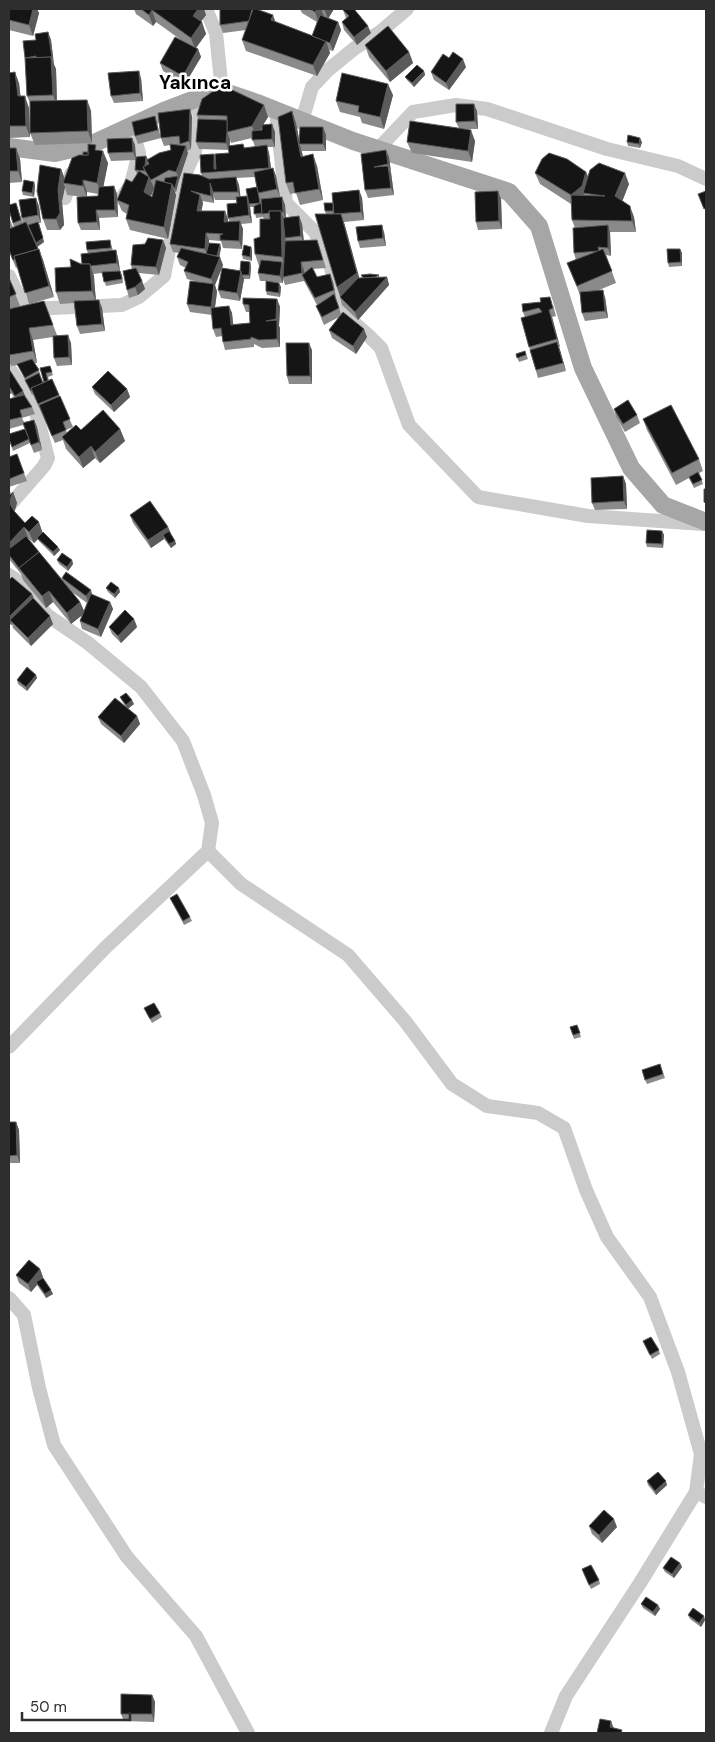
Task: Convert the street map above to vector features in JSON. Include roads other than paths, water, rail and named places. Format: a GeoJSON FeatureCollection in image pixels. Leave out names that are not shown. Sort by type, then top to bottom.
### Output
{"type":"FeatureCollection","features":[{"type":"Feature","properties":{"kind":"main road"},"geometry":{"type":"LineString","coordinates":[[9,147],[55,153],[90,145],[188,102],[222,91],[353,141],[509,192],[539,226],[582,368],[631,468],[663,505],[706,523]]}},
{"type":"Feature","properties":{"kind":"street"},"geometry":{"type":"LineString","coordinates":[[206,9],[216,33],[222,91]]}},
{"type":"Feature","properties":{"kind":"street"},"geometry":{"type":"LineString","coordinates":[[302,121],[312,87],[328,70],[355,48],[380,32],[407,9]]}},
{"type":"Feature","properties":{"kind":"street"},"geometry":{"type":"LineString","coordinates":[[9,315],[25,309],[122,305],[139,297],[164,276],[182,181],[195,152],[200,111],[188,102]]}},
{"type":"Feature","properties":{"kind":"street"},"geometry":{"type":"LineString","coordinates":[[378,149],[413,112],[456,105],[487,109],[607,149],[678,166],[706,179]]}},
{"type":"Feature","properties":{"kind":"street"},"geometry":{"type":"LineString","coordinates":[[276,111],[286,203],[315,232],[331,268],[344,314],[381,348],[409,425],[478,497],[588,516],[706,523]]}},
{"type":"Feature","properties":{"kind":"street"},"geometry":{"type":"LineString","coordinates":[[121,199],[131,184],[139,153],[130,126]]}},
{"type":"Feature","properties":{"kind":"street"},"geometry":{"type":"LineString","coordinates":[[65,198],[73,165],[72,149]]}},
{"type":"Feature","properties":{"kind":"street"},"geometry":{"type":"LineString","coordinates":[[9,276],[25,309]]}},
{"type":"Feature","properties":{"kind":"street"},"geometry":{"type":"LineString","coordinates":[[9,368],[34,405],[48,458],[44,466],[9,506]]}},
{"type":"Feature","properties":{"kind":"street"},"geometry":{"type":"LineString","coordinates":[[9,1047],[105,948],[208,850],[212,823],[204,795],[183,741],[141,687],[88,643],[47,615],[11,580]]}},
{"type":"Feature","properties":{"kind":"street"},"geometry":{"type":"LineString","coordinates":[[208,850],[241,884],[348,955],[404,1021],[452,1084],[487,1106],[538,1112],[564,1128],[586,1190],[607,1236],[650,1297],[678,1372],[701,1454],[701,1494],[566,1696],[551,1733]]}},
{"type":"Feature","properties":{"kind":"street"},"geometry":{"type":"LineString","coordinates":[[9,1298],[24,1315],[39,1388],[54,1445],[127,1557],[196,1636],[248,1733]]}},
{"type":"Feature","properties":{"kind":"district","name":"Yakınca"},"geometry":{"type":"Point","coordinates":[195,82]}}]}
